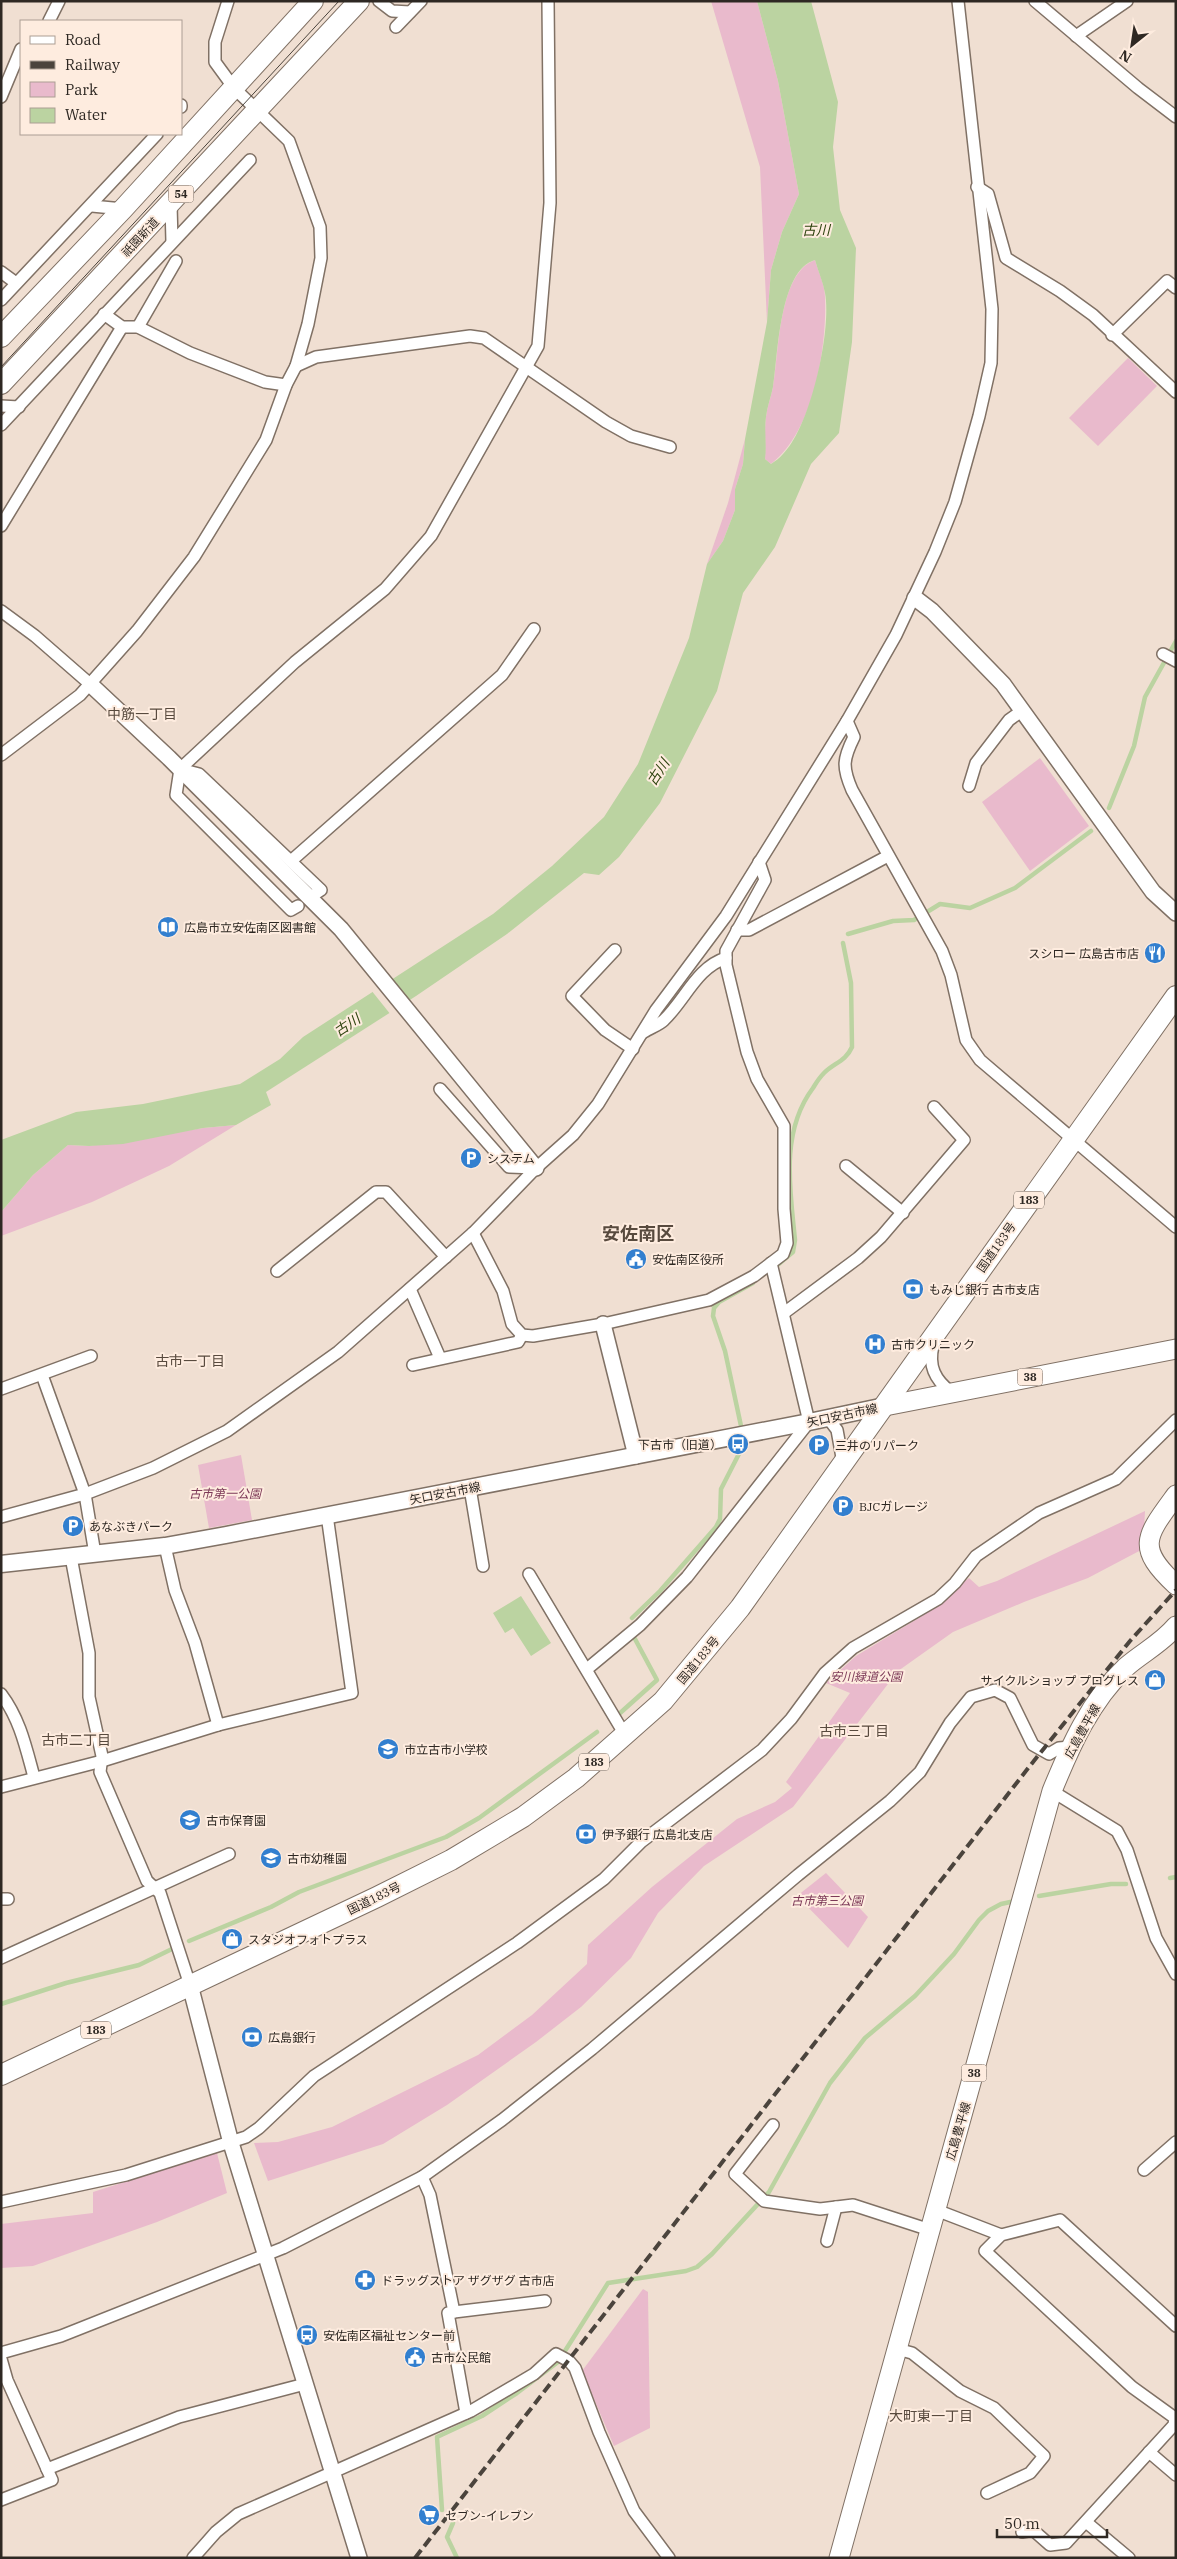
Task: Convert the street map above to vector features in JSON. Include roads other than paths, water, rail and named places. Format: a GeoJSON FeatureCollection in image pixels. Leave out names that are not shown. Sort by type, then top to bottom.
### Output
{"type":"FeatureCollection","features":[{"type":"Feature","properties":{"kind":"highway","name":"54"},"geometry":{"type":"LineString","coordinates":[[1,337],[123,209],[313,1]]}},
{"type":"Feature","properties":{"kind":"highway","name":"祇園新道"},"geometry":{"type":"LineString","coordinates":[[1,384],[171,205],[359,1]]}},
{"type":"Feature","properties":{"kind":"highway","name":"国道183号"},"geometry":{"type":"LineString","coordinates":[[1,2075],[452,1860],[523,1817],[576,1778],[664,1701],[706,1652],[844,1465],[939,1328],[1176,996]]}},
{"type":"Feature","properties":{"kind":"main road","name":"38"},"geometry":{"type":"LineString","coordinates":[[885,1406],[1176,1349]]}},
{"type":"Feature","properties":{"kind":"main road","name":"矢口安古市線"},"geometry":{"type":"LineString","coordinates":[[1,1564],[165,1546],[636,1456],[885,1406]]}},
{"type":"Feature","properties":{"kind":"main road"},"geometry":{"type":"LineString","coordinates":[[1176,1495],[1153,1525],[1148,1540],[1151,1557],[1158,1568],[1176,1585]]}},
{"type":"Feature","properties":{"kind":"main road","name":"広島豊平線"},"geometry":{"type":"LineString","coordinates":[[839,2558],[1052,1791],[1070,1747],[1109,1686],[1126,1667],[1176,1626]]}},
{"type":"Feature","properties":{"kind":"street"},"geometry":{"type":"LineString","coordinates":[[50,20],[59,1]]}},
{"type":"Feature","properties":{"kind":"street"},"geometry":{"type":"LineString","coordinates":[[1,755],[23,740],[90,684],[137,631],[194,557],[266,440],[286,385],[296,366],[308,324],[321,258],[320,227],[289,141],[259,110],[234,88],[215,62],[215,42],[228,1]]}},
{"type":"Feature","properties":{"kind":"street"},"geometry":{"type":"LineString","coordinates":[[379,1],[392,11],[410,12]]}},
{"type":"Feature","properties":{"kind":"street"},"geometry":{"type":"LineString","coordinates":[[396,28],[420,1]]}},
{"type":"Feature","properties":{"kind":"street"},"geometry":{"type":"LineString","coordinates":[[298,906],[291,910],[176,795],[180,769],[295,662],[385,589],[431,536],[538,346],[550,202],[548,1]]}},
{"type":"Feature","properties":{"kind":"street"},"geometry":{"type":"LineString","coordinates":[[1,1517],[84,1494],[154,1468],[227,1431],[338,1352],[473,1233],[536,1168],[573,1135],[598,1104],[656,1010],[726,916],[847,721],[914,598],[955,502],[991,363],[992,309],[977,187],[958,1]]}},
{"type":"Feature","properties":{"kind":"street"},"geometry":{"type":"LineString","coordinates":[[1035,1],[1176,117]]}},
{"type":"Feature","properties":{"kind":"street"},"geometry":{"type":"LineString","coordinates":[[1076,36],[1127,1]]}},
{"type":"Feature","properties":{"kind":"street"},"geometry":{"type":"LineString","coordinates":[[1,97],[20,51]]}},
{"type":"Feature","properties":{"kind":"street"},"geometry":{"type":"LineString","coordinates":[[1,300],[92,206],[156,135]]}},
{"type":"Feature","properties":{"kind":"street"},"geometry":{"type":"LineString","coordinates":[[1,425],[250,160]]}},
{"type":"Feature","properties":{"kind":"street"},"geometry":{"type":"LineString","coordinates":[[977,187],[988,194],[1006,258],[1060,290],[1093,315],[1112,335],[1176,392]]}},
{"type":"Feature","properties":{"kind":"street"},"geometry":{"type":"LineString","coordinates":[[171,205],[172,242]]}},
{"type":"Feature","properties":{"kind":"street"},"geometry":{"type":"LineString","coordinates":[[92,206],[123,209]]}},
{"type":"Feature","properties":{"kind":"street"},"geometry":{"type":"LineString","coordinates":[[138,327],[176,261]]}},
{"type":"Feature","properties":{"kind":"street"},"geometry":{"type":"LineString","coordinates":[[1,272],[16,284]]}},
{"type":"Feature","properties":{"kind":"street"},"geometry":{"type":"LineString","coordinates":[[1112,335],[1167,281],[1176,288]]}},
{"type":"Feature","properties":{"kind":"street"},"geometry":{"type":"LineString","coordinates":[[104,314],[122,327],[138,327],[190,353],[265,382],[286,385]]}},
{"type":"Feature","properties":{"kind":"street"},"geometry":{"type":"LineString","coordinates":[[1,526],[122,327]]}},
{"type":"Feature","properties":{"kind":"street"},"geometry":{"type":"LineString","coordinates":[[296,366],[316,357],[470,336],[484,338],[631,436],[670,447]]}},
{"type":"Feature","properties":{"kind":"street"},"geometry":{"type":"LineString","coordinates":[[1,406],[19,406]]}},
{"type":"Feature","properties":{"kind":"street"},"geometry":{"type":"LineString","coordinates":[[914,598],[932,610],[990,671],[1023,710],[1153,892],[1176,913]]}},
{"type":"Feature","properties":{"kind":"street"},"geometry":{"type":"LineString","coordinates":[[1,611],[35,636],[90,684],[180,769],[341,929],[536,1168]]}},
{"type":"Feature","properties":{"kind":"street"},"geometry":{"type":"LineString","coordinates":[[290,861],[502,675],[534,629]]}},
{"type":"Feature","properties":{"kind":"street"},"geometry":{"type":"LineString","coordinates":[[969,786],[976,763],[1009,720],[1023,710]]}},
{"type":"Feature","properties":{"kind":"street"},"geometry":{"type":"LineString","coordinates":[[847,721],[854,737],[846,755],[844,773],[942,951],[951,975],[966,1040],[980,1060],[1074,1138],[1176,1227]]}},
{"type":"Feature","properties":{"kind":"street"},"geometry":{"type":"LineString","coordinates":[[180,769],[199,774],[321,890],[315,894]]}},
{"type":"Feature","properties":{"kind":"street"},"geometry":{"type":"LineString","coordinates":[[737,930],[749,930],[888,856]]}},
{"type":"Feature","properties":{"kind":"street"},"geometry":{"type":"LineString","coordinates":[[473,1233],[503,1291],[512,1324],[522,1335],[533,1336],[603,1324],[709,1300],[754,1276],[772,1269],[783,1254],[787,1244],[784,1209],[784,1126],[757,1079],[747,1052],[726,958],[726,951],[764,880],[759,862]]}},
{"type":"Feature","properties":{"kind":"street"},"geometry":{"type":"LineString","coordinates":[[614,950],[572,996],[605,1030],[633,1049]]}},
{"type":"Feature","properties":{"kind":"street"},"geometry":{"type":"LineString","coordinates":[[642,1032],[663,1022],[704,970],[715,962],[726,958]]}},
{"type":"Feature","properties":{"kind":"street"},"geometry":{"type":"LineString","coordinates":[[440,1089],[509,1167],[536,1168]]}},
{"type":"Feature","properties":{"kind":"street"},"geometry":{"type":"LineString","coordinates":[[784,1312],[858,1258],[903,1213],[964,1140],[934,1107]]}},
{"type":"Feature","properties":{"kind":"street"},"geometry":{"type":"LineString","coordinates":[[846,1166],[903,1213]]}},
{"type":"Feature","properties":{"kind":"street"},"geometry":{"type":"LineString","coordinates":[[278,1271],[376,1192],[386,1192],[446,1257]]}},
{"type":"Feature","properties":{"kind":"street"},"geometry":{"type":"LineString","coordinates":[[587,1669],[640,1625],[687,1577],[809,1422],[784,1312],[772,1269]]}},
{"type":"Feature","properties":{"kind":"street"},"geometry":{"type":"LineString","coordinates":[[410,1289],[440,1358]]}},
{"type":"Feature","properties":{"kind":"street"},"geometry":{"type":"LineString","coordinates":[[603,1324],[636,1456]]}},
{"type":"Feature","properties":{"kind":"street"},"geometry":{"type":"LineString","coordinates":[[939,1328],[930,1359],[934,1376],[951,1392]]}},
{"type":"Feature","properties":{"kind":"street"},"geometry":{"type":"LineString","coordinates":[[412,1364],[518,1342],[522,1335]]}},
{"type":"Feature","properties":{"kind":"street"},"geometry":{"type":"LineString","coordinates":[[1,1389],[91,1356]]}},
{"type":"Feature","properties":{"kind":"street"},"geometry":{"type":"LineString","coordinates":[[42,1375],[84,1494],[95,1554]]}},
{"type":"Feature","properties":{"kind":"street"},"geometry":{"type":"LineString","coordinates":[[827,1417],[837,1430],[844,1465]]}},
{"type":"Feature","properties":{"kind":"street"},"geometry":{"type":"LineString","coordinates":[[1,2202],[126,2175],[231,2143],[260,2128],[314,2076],[476,1970],[604,1879],[641,1842],[762,1750],[791,1719],[825,1673],[853,1648],[938,1599],[956,1583],[976,1556],[1039,1513],[1116,1479],[1176,1420]]}},
{"type":"Feature","properties":{"kind":"street"},"geometry":{"type":"LineString","coordinates":[[470,1488],[482,1566]]}},
{"type":"Feature","properties":{"kind":"street"},"geometry":{"type":"LineString","coordinates":[[1,1786],[102,1761],[218,1725],[352,1693],[328,1515]]}},
{"type":"Feature","properties":{"kind":"street"},"geometry":{"type":"LineString","coordinates":[[165,1546],[175,1590],[195,1643],[218,1725]]}},
{"type":"Feature","properties":{"kind":"street"},"geometry":{"type":"LineString","coordinates":[[71,1557],[89,1653],[89,1697],[102,1761],[100,1772],[147,1880],[160,1893],[190,1984],[231,2143],[267,2254],[331,2472],[359,2558]]}},
{"type":"Feature","properties":{"kind":"street"},"geometry":{"type":"LineString","coordinates":[[529,1574],[626,1735]]}},
{"type":"Feature","properties":{"kind":"street"},"geometry":{"type":"LineString","coordinates":[[1,2353],[62,2336],[267,2254],[422,2177],[502,2120],[592,2049],[798,1875],[890,1802],[920,1772],[950,1723],[970,1697],[995,1690],[1010,1698],[1033,1745],[1049,1754],[1059,1748],[1070,1747]]}},
{"type":"Feature","properties":{"kind":"street"},"geometry":{"type":"LineString","coordinates":[[1,1694],[11,1707],[20,1728],[34,1777]]}},
{"type":"Feature","properties":{"kind":"street"},"geometry":{"type":"LineString","coordinates":[[1052,1791],[1117,1831],[1127,1850],[1156,1938],[1176,1974]]}},
{"type":"Feature","properties":{"kind":"street"},"geometry":{"type":"LineString","coordinates":[[1,1958],[229,1854]]}},
{"type":"Feature","properties":{"kind":"street"},"geometry":{"type":"LineString","coordinates":[[773,2125],[735,2174],[762,2199],[820,2209],[853,2205],[930,2230]]}},
{"type":"Feature","properties":{"kind":"street"},"geometry":{"type":"LineString","coordinates":[[1144,2170],[1176,2142]]}},
{"type":"Feature","properties":{"kind":"street"},"geometry":{"type":"LineString","coordinates":[[422,2177],[430,2195],[454,2312]]}},
{"type":"Feature","properties":{"kind":"street"},"geometry":{"type":"LineString","coordinates":[[827,2241],[836,2207]]}},
{"type":"Feature","properties":{"kind":"street"},"geometry":{"type":"LineString","coordinates":[[936,2210],[1001,2234]]}},
{"type":"Feature","properties":{"kind":"street"},"geometry":{"type":"LineString","coordinates":[[1022,2532],[1033,2530],[1050,2545],[1066,2543],[1174,2425],[1175,2418],[1132,2387],[985,2251],[1001,2234],[1060,2220],[1176,2326]]}},
{"type":"Feature","properties":{"kind":"street"},"geometry":{"type":"LineString","coordinates":[[466,2413],[448,2313],[545,2300]]}},
{"type":"Feature","properties":{"kind":"street"},"geometry":{"type":"LineString","coordinates":[[897,2349],[912,2353],[960,2390],[994,2408],[1044,2456],[1030,2473],[987,2493]]}},
{"type":"Feature","properties":{"kind":"street"},"geometry":{"type":"LineString","coordinates":[[193,2558],[216,2532],[238,2514],[466,2413],[506,2392],[534,2374],[556,2354],[569,2361],[575,2368],[599,2432],[634,2511],[669,2558]]}},
{"type":"Feature","properties":{"kind":"street"},"geometry":{"type":"LineString","coordinates":[[1,2359],[4,2380],[52,2480],[1,2500]]}},
{"type":"Feature","properties":{"kind":"street"},"geometry":{"type":"LineString","coordinates":[[48,2469],[179,2417],[305,2384]]}},
{"type":"Feature","properties":{"kind":"street"},"geometry":{"type":"LineString","coordinates":[[1149,2452],[1176,2475]]}},
{"type":"Feature","properties":{"kind":"street"},"geometry":{"type":"LineString","coordinates":[[1086,2522],[1129,2558]]}},
{"type":"Feature","properties":{"kind":"water","name":"古川"},"geometry":{"type":"Polygon","coordinates":[[[757,1],[811,1],[838,102],[833,147],[840,210],[856,248],[852,342],[839,433],[811,464],[775,547],[743,593],[717,691],[660,803],[619,857],[599,875],[584,873],[507,934],[416,996],[266,1092],[271,1105],[236,1125],[203,1128],[123,1144],[68,1145],[33,1175],[1,1212],[1,1140],[76,1112],[143,1104],[240,1084],[280,1059],[303,1037],[493,914],[552,866],[604,817],[638,764],[689,638],[707,564],[723,541],[735,510],[735,489],[743,464],[745,439],[767,322],[771,270],[782,232],[799,194],[778,81],[757,1]],[[815,260],[803,267],[794,280],[787,296],[782,316],[773,387],[765,422],[765,459],[771,464],[782,455],[793,441],[802,423],[817,378],[825,330],[826,309],[825,293],[815,260]]]}},
{"type":"Feature","properties":{"kind":"water"},"geometry":{"type":"Polygon","coordinates":[[[521,1596],[551,1643],[531,1656],[513,1628],[505,1633],[493,1613],[521,1596]]]}},
{"type":"Feature","properties":{"kind":"waterway"},"geometry":{"type":"LineString","coordinates":[[1109,808],[1134,746],[1145,697],[1176,641]]}},
{"type":"Feature","properties":{"kind":"waterway"},"geometry":{"type":"LineString","coordinates":[[848,934],[893,921],[914,920],[940,904],[970,908],[1015,888],[1091,831]]}},
{"type":"Feature","properties":{"kind":"waterway"},"geometry":{"type":"LineString","coordinates":[[774,1268],[793,1252],[795,1240],[791,1201],[790,1161],[791,1142],[796,1123],[803,1105],[820,1078],[840,1062],[852,1047],[851,983],[843,943]]}},
{"type":"Feature","properties":{"kind":"waterway"},"geometry":{"type":"LineString","coordinates":[[741,1426],[725,1351],[713,1316],[714,1308],[719,1302],[753,1283]]}},
{"type":"Feature","properties":{"kind":"waterway"},"geometry":{"type":"LineString","coordinates":[[632,1618],[660,1591],[716,1527],[720,1519],[721,1489],[743,1446]]}},
{"type":"Feature","properties":{"kind":"waterway"},"geometry":{"type":"LineString","coordinates":[[619,1714],[657,1680],[635,1639]]}},
{"type":"Feature","properties":{"kind":"waterway"},"geometry":{"type":"LineString","coordinates":[[189,1941],[271,1907],[299,1892],[446,1837],[479,1818],[597,1732]]}},
{"type":"Feature","properties":{"kind":"waterway"},"geometry":{"type":"LineString","coordinates":[[1170,1878],[1176,1877]]}},
{"type":"Feature","properties":{"kind":"waterway"},"geometry":{"type":"LineString","coordinates":[[1039,1896],[1111,1884],[1126,1884]]}},
{"type":"Feature","properties":{"kind":"waterway"},"geometry":{"type":"LineString","coordinates":[[442,2510],[437,2437],[482,2416],[517,2393],[558,2362],[608,2283],[686,2271],[697,2267],[712,2254],[769,2192],[830,2083],[865,2038],[915,1996],[954,1954],[988,1911],[1001,1904],[1015,1901]]}},
{"type":"Feature","properties":{"kind":"waterway"},"geometry":{"type":"LineString","coordinates":[[1,2004],[66,1983],[139,1965],[172,1949]]}},
{"type":"Feature","properties":{"kind":"waterway"},"geometry":{"type":"LineString","coordinates":[[453,2523],[447,2537],[457,2558]]}},
{"type":"Feature","properties":{"kind":"tram line"},"geometry":{"type":"LineString","coordinates":[[1,367],[339,1]]}},
{"type":"Feature","properties":{"kind":"railway"},"geometry":{"type":"LineString","coordinates":[[415,2558],[1029,1767],[1130,1641],[1176,1590]]}},
{"type":"Feature","properties":{"kind":"place","name":"広島市立安佐南区図書館"},"geometry":{"type":"Point","coordinates":[168,927]}},
{"type":"Feature","properties":{"kind":"place","name":"スシロー 広島古市店"},"geometry":{"type":"Point","coordinates":[1155,953]}},
{"type":"Feature","properties":{"kind":"place","name":"システム"},"geometry":{"type":"Point","coordinates":[471,1158]}},
{"type":"Feature","properties":{"kind":"place","name":"安佐南区役所"},"geometry":{"type":"Point","coordinates":[636,1259]}},
{"type":"Feature","properties":{"kind":"place","name":"もみじ銀行 古市支店"},"geometry":{"type":"Point","coordinates":[913,1289]}},
{"type":"Feature","properties":{"kind":"place","name":"古市クリニック"},"geometry":{"type":"Point","coordinates":[875,1344]}},
{"type":"Feature","properties":{"kind":"place","name":"下古市（旧道）"},"geometry":{"type":"Point","coordinates":[738,1444]}},
{"type":"Feature","properties":{"kind":"place","name":"三井のリパーク"},"geometry":{"type":"Point","coordinates":[819,1445]}},
{"type":"Feature","properties":{"kind":"place","name":"BJCガレージ"},"geometry":{"type":"Point","coordinates":[843,1506]}},
{"type":"Feature","properties":{"kind":"place","name":"あなぶきパーク"},"geometry":{"type":"Point","coordinates":[73,1526]}},
{"type":"Feature","properties":{"kind":"place","name":"サイクルショップ プログレス"},"geometry":{"type":"Point","coordinates":[1155,1680]}},
{"type":"Feature","properties":{"kind":"place","name":"市立古市小学校"},"geometry":{"type":"Point","coordinates":[388,1749]}},
{"type":"Feature","properties":{"kind":"place","name":"古市保育園"},"geometry":{"type":"Point","coordinates":[190,1820]}},
{"type":"Feature","properties":{"kind":"place","name":"伊予銀行 広島北支店"},"geometry":{"type":"Point","coordinates":[586,1834]}},
{"type":"Feature","properties":{"kind":"place","name":"古市幼稚園"},"geometry":{"type":"Point","coordinates":[271,1858]}},
{"type":"Feature","properties":{"kind":"place","name":"スタジオフォトプラス"},"geometry":{"type":"Point","coordinates":[232,1939]}},
{"type":"Feature","properties":{"kind":"place","name":"広島銀行"},"geometry":{"type":"Point","coordinates":[252,2037]}},
{"type":"Feature","properties":{"kind":"place","name":"ドラッグストア ザグザグ 古市店"},"geometry":{"type":"Point","coordinates":[365,2280]}},
{"type":"Feature","properties":{"kind":"place","name":"安佐南区福祉センター前"},"geometry":{"type":"Point","coordinates":[307,2335]}},
{"type":"Feature","properties":{"kind":"place","name":"古市公民館"},"geometry":{"type":"Point","coordinates":[415,2357]}},
{"type":"Feature","properties":{"kind":"place","name":"セブン-イレブン"},"geometry":{"type":"Point","coordinates":[429,2515]}},
{"type":"Feature","properties":{"kind":"district","name":"中筋一丁目"},"geometry":{"type":"Point","coordinates":[142,714]}},
{"type":"Feature","properties":{"kind":"district","name":"安佐南区"},"geometry":{"type":"Point","coordinates":[638,1233]}},
{"type":"Feature","properties":{"kind":"district","name":"古市一丁目"},"geometry":{"type":"Point","coordinates":[190,1361]}},
{"type":"Feature","properties":{"kind":"district","name":"古市三丁目"},"geometry":{"type":"Point","coordinates":[854,1731]}},
{"type":"Feature","properties":{"kind":"district","name":"古市二丁目"},"geometry":{"type":"Point","coordinates":[76,1740]}},
{"type":"Feature","properties":{"kind":"district","name":"大町東一丁目"},"geometry":{"type":"Point","coordinates":[931,2416]}},
{"type":"Feature","properties":{"kind":"park label","name":"古市第一公園"},"geometry":{"type":"Point","coordinates":[225,1493]}},
{"type":"Feature","properties":{"kind":"park label","name":"安川緑道公園"},"geometry":{"type":"Point","coordinates":[866,1676]}},
{"type":"Feature","properties":{"kind":"park label","name":"古市第三公園"},"geometry":{"type":"Point","coordinates":[827,1900]}}]}
